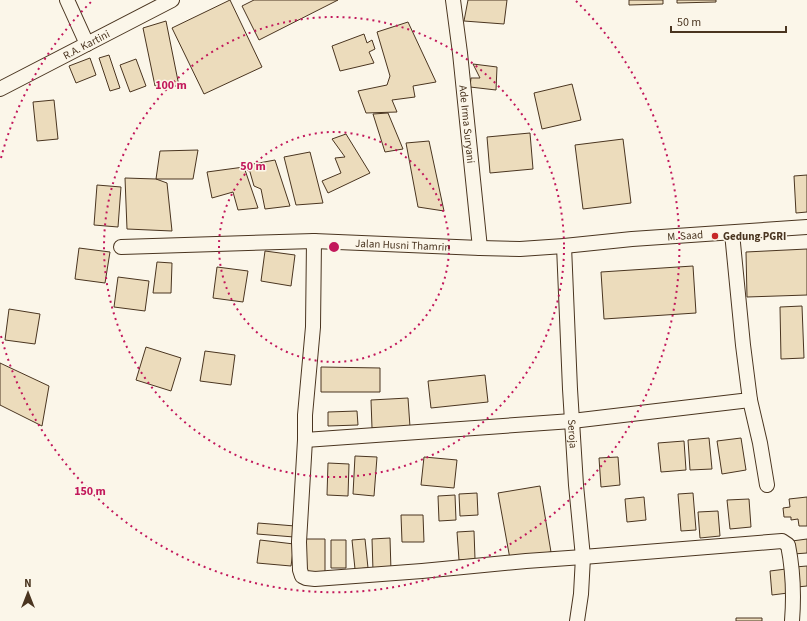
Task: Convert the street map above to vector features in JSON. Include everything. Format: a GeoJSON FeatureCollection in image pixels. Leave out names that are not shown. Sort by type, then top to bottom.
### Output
{"type":"FeatureCollection","features":[{"type":"Feature","properties":{"kind":"street"},"geometry":{"type":"LineString","coordinates":[[67,0],[87,44]]}},
{"type":"Feature","properties":{"kind":"street","name":"R.A. Kartini"},"geometry":{"type":"LineString","coordinates":[[0,89],[172,0]]}},
{"type":"Feature","properties":{"kind":"street","name":"Ade Irma Suryani"},"geometry":{"type":"LineString","coordinates":[[453,0],[460,53],[480,248]]}},
{"type":"Feature","properties":{"kind":"street","name":"M. Saad"},"geometry":{"type":"LineString","coordinates":[[564,246],[632,239],[807,227]]}},
{"type":"Feature","properties":{"kind":"street"},"geometry":{"type":"LineString","coordinates":[[732,233],[742,345],[750,400],[767,485]]}},
{"type":"Feature","properties":{"kind":"street"},"geometry":{"type":"LineString","coordinates":[[314,240],[313,327],[305,415],[299,542],[300,570],[302,576],[315,579],[415,572],[526,561],[782,541],[788,545],[790,554],[793,594],[792,621]]}},
{"type":"Feature","properties":{"kind":"street","name":"Jalan Husni Thamrin"},"geometry":{"type":"LineString","coordinates":[[121,247],[314,240],[520,249],[564,246]]}},
{"type":"Feature","properties":{"kind":"street","name":"Seroja"},"geometry":{"type":"LineString","coordinates":[[564,246],[572,421],[583,557],[582,594],[577,621]]}},
{"type":"Feature","properties":{"kind":"street"},"geometry":{"type":"LineString","coordinates":[[305,440],[572,421],[750,400]]}},
{"type":"Feature","properties":{"kind":"building"},"geometry":{"type":"Polygon","coordinates":[[[230,0],[262,67],[204,94],[172,28],[230,0]]]}},
{"type":"Feature","properties":{"kind":"building"},"geometry":{"type":"Polygon","coordinates":[[[254,0],[338,0],[259,40],[242,6],[254,0]]]}},
{"type":"Feature","properties":{"kind":"building"},"geometry":{"type":"Polygon","coordinates":[[[468,0],[507,0],[504,24],[464,21],[468,0]]]}},
{"type":"Feature","properties":{"kind":"building"},"geometry":{"type":"Polygon","coordinates":[[[629,0],[663,0],[663,4],[629,5],[629,0]]]}},
{"type":"Feature","properties":{"kind":"building"},"geometry":{"type":"Polygon","coordinates":[[[677,0],[716,0],[716,2],[677,3],[677,0]]]}},
{"type":"Feature","properties":{"kind":"building"},"geometry":{"type":"Polygon","coordinates":[[[166,21],[179,86],[155,86],[143,28],[166,21]]]}},
{"type":"Feature","properties":{"kind":"building"},"geometry":{"type":"Polygon","coordinates":[[[408,22],[436,82],[413,86],[415,97],[392,100],[397,112],[366,113],[358,91],[387,85],[390,76],[377,32],[408,22]]]}},
{"type":"Feature","properties":{"kind":"building"},"geometry":{"type":"Polygon","coordinates":[[[364,34],[367,43],[372,40],[375,49],[369,52],[374,63],[340,71],[332,46],[364,34]]]}},
{"type":"Feature","properties":{"kind":"building"},"geometry":{"type":"Polygon","coordinates":[[[109,55],[120,88],[110,91],[99,58],[109,55]]]}},
{"type":"Feature","properties":{"kind":"building"},"geometry":{"type":"Polygon","coordinates":[[[90,58],[96,75],[76,83],[69,66],[90,58]]]}},
{"type":"Feature","properties":{"kind":"building"},"geometry":{"type":"Polygon","coordinates":[[[136,59],[146,86],[130,92],[120,65],[136,59]]]}},
{"type":"Feature","properties":{"kind":"building"},"geometry":{"type":"Polygon","coordinates":[[[473,64],[497,67],[496,90],[470,87],[471,78],[480,78],[473,64]]]}},
{"type":"Feature","properties":{"kind":"building"},"geometry":{"type":"Polygon","coordinates":[[[572,84],[581,120],[542,129],[534,93],[572,84]]]}},
{"type":"Feature","properties":{"kind":"building"},"geometry":{"type":"Polygon","coordinates":[[[54,100],[58,139],[37,141],[33,102],[54,100]]]}},
{"type":"Feature","properties":{"kind":"building"},"geometry":{"type":"Polygon","coordinates":[[[388,113],[403,149],[385,152],[373,114],[388,113]]]}},
{"type":"Feature","properties":{"kind":"building"},"geometry":{"type":"Polygon","coordinates":[[[530,133],[533,169],[490,173],[487,137],[530,133]]]}},
{"type":"Feature","properties":{"kind":"building"},"geometry":{"type":"Polygon","coordinates":[[[346,134],[370,173],[328,193],[322,181],[341,173],[335,158],[345,157],[332,139],[346,134]]]}},
{"type":"Feature","properties":{"kind":"building"},"geometry":{"type":"Polygon","coordinates":[[[623,139],[631,203],[583,209],[575,145],[623,139]]]}},
{"type":"Feature","properties":{"kind":"building"},"geometry":{"type":"Polygon","coordinates":[[[429,141],[444,211],[418,207],[406,143],[429,141]]]}},
{"type":"Feature","properties":{"kind":"building"},"geometry":{"type":"Polygon","coordinates":[[[198,150],[193,179],[156,179],[160,151],[198,150]]]}},
{"type":"Feature","properties":{"kind":"building"},"geometry":{"type":"Polygon","coordinates":[[[310,152],[323,203],[296,205],[284,157],[310,152]]]}},
{"type":"Feature","properties":{"kind":"building"},"geometry":{"type":"Polygon","coordinates":[[[275,160],[290,206],[265,209],[261,189],[254,186],[248,165],[275,160]]]}},
{"type":"Feature","properties":{"kind":"building"},"geometry":{"type":"Polygon","coordinates":[[[244,167],[258,208],[238,210],[233,192],[212,198],[207,172],[244,167]]]}},
{"type":"Feature","properties":{"kind":"building"},"geometry":{"type":"Polygon","coordinates":[[[807,175],[807,212],[796,213],[794,176],[807,175]]]}},
{"type":"Feature","properties":{"kind":"building"},"geometry":{"type":"Polygon","coordinates":[[[125,178],[156,179],[167,183],[172,231],[127,229],[125,178]]]}},
{"type":"Feature","properties":{"kind":"building"},"geometry":{"type":"Polygon","coordinates":[[[97,185],[121,187],[118,227],[94,225],[97,185]]]}},
{"type":"Feature","properties":{"kind":"building"},"geometry":{"type":"Polygon","coordinates":[[[79,248],[110,252],[105,283],[75,279],[79,248]]]}},
{"type":"Feature","properties":{"kind":"building"},"geometry":{"type":"Polygon","coordinates":[[[807,249],[807,295],[747,297],[746,252],[807,249]]]}},
{"type":"Feature","properties":{"kind":"building"},"geometry":{"type":"Polygon","coordinates":[[[265,251],[295,255],[291,286],[261,281],[265,251]]]}},
{"type":"Feature","properties":{"kind":"building"},"geometry":{"type":"Polygon","coordinates":[[[157,262],[172,263],[171,293],[153,293],[157,262]]]}},
{"type":"Feature","properties":{"kind":"building"},"geometry":{"type":"Polygon","coordinates":[[[693,266],[696,313],[604,319],[601,272],[693,266]]]}},
{"type":"Feature","properties":{"kind":"building"},"geometry":{"type":"Polygon","coordinates":[[[217,267],[248,271],[243,302],[213,298],[217,267]]]}},
{"type":"Feature","properties":{"kind":"building"},"geometry":{"type":"Polygon","coordinates":[[[118,277],[149,281],[145,311],[114,307],[118,277]]]}},
{"type":"Feature","properties":{"kind":"building"},"geometry":{"type":"Polygon","coordinates":[[[802,306],[804,358],[781,359],[780,307],[802,306]]]}},
{"type":"Feature","properties":{"kind":"building"},"geometry":{"type":"Polygon","coordinates":[[[9,309],[40,314],[35,344],[5,340],[9,309]]]}},
{"type":"Feature","properties":{"kind":"building"},"geometry":{"type":"Polygon","coordinates":[[[146,347],[181,358],[171,391],[136,380],[146,347]]]}},
{"type":"Feature","properties":{"kind":"building"},"geometry":{"type":"Polygon","coordinates":[[[205,351],[235,355],[231,385],[200,381],[205,351]]]}},
{"type":"Feature","properties":{"kind":"building"},"geometry":{"type":"Polygon","coordinates":[[[0,363],[49,386],[42,426],[0,405],[0,363]]]}},
{"type":"Feature","properties":{"kind":"building"},"geometry":{"type":"Polygon","coordinates":[[[321,367],[380,368],[380,392],[321,392],[321,367]]]}},
{"type":"Feature","properties":{"kind":"building"},"geometry":{"type":"Polygon","coordinates":[[[485,375],[488,402],[431,408],[428,381],[485,375]]]}},
{"type":"Feature","properties":{"kind":"building"},"geometry":{"type":"Polygon","coordinates":[[[408,398],[410,427],[372,428],[371,400],[408,398]]]}},
{"type":"Feature","properties":{"kind":"building"},"geometry":{"type":"Polygon","coordinates":[[[357,411],[358,425],[328,426],[328,412],[357,411]]]}},
{"type":"Feature","properties":{"kind":"building"},"geometry":{"type":"Polygon","coordinates":[[[709,438],[712,469],[690,470],[688,440],[709,438]]]}},
{"type":"Feature","properties":{"kind":"building"},"geometry":{"type":"Polygon","coordinates":[[[741,438],[746,470],[722,474],[717,441],[741,438]]]}},
{"type":"Feature","properties":{"kind":"building"},"geometry":{"type":"Polygon","coordinates":[[[684,441],[686,470],[661,472],[658,443],[684,441]]]}},
{"type":"Feature","properties":{"kind":"building"},"geometry":{"type":"Polygon","coordinates":[[[355,456],[377,457],[374,496],[353,494],[355,456]]]}},
{"type":"Feature","properties":{"kind":"building"},"geometry":{"type":"Polygon","coordinates":[[[424,457],[457,460],[454,488],[421,485],[424,457]]]}},
{"type":"Feature","properties":{"kind":"building"},"geometry":{"type":"Polygon","coordinates":[[[618,457],[620,485],[601,487],[599,458],[618,457]]]}},
{"type":"Feature","properties":{"kind":"building"},"geometry":{"type":"Polygon","coordinates":[[[328,463],[349,464],[348,496],[327,495],[328,463]]]}},
{"type":"Feature","properties":{"kind":"building"},"geometry":{"type":"Polygon","coordinates":[[[540,486],[551,552],[510,559],[498,493],[540,486]]]}},
{"type":"Feature","properties":{"kind":"building"},"geometry":{"type":"Polygon","coordinates":[[[477,493],[478,515],[460,516],[459,494],[477,493]]]}},
{"type":"Feature","properties":{"kind":"building"},"geometry":{"type":"Polygon","coordinates":[[[693,493],[696,530],[681,531],[678,494],[693,493]]]}},
{"type":"Feature","properties":{"kind":"building"},"geometry":{"type":"Polygon","coordinates":[[[455,495],[456,520],[439,521],[438,496],[455,495]]]}},
{"type":"Feature","properties":{"kind":"building"},"geometry":{"type":"Polygon","coordinates":[[[644,497],[646,520],[627,522],[625,499],[644,497]]]}},
{"type":"Feature","properties":{"kind":"building"},"geometry":{"type":"Polygon","coordinates":[[[807,497],[807,526],[799,526],[798,519],[791,520],[791,517],[784,517],[783,508],[790,507],[789,499],[807,497]]]}},
{"type":"Feature","properties":{"kind":"building"},"geometry":{"type":"Polygon","coordinates":[[[749,499],[751,527],[730,529],[727,500],[749,499]]]}},
{"type":"Feature","properties":{"kind":"building"},"geometry":{"type":"Polygon","coordinates":[[[718,511],[720,536],[700,538],[698,512],[718,511]]]}},
{"type":"Feature","properties":{"kind":"building"},"geometry":{"type":"Polygon","coordinates":[[[401,515],[423,515],[424,542],[402,542],[401,515]]]}},
{"type":"Feature","properties":{"kind":"building"},"geometry":{"type":"Polygon","coordinates":[[[258,523],[295,526],[294,537],[257,534],[258,523]]]}},
{"type":"Feature","properties":{"kind":"building"},"geometry":{"type":"Polygon","coordinates":[[[474,531],[475,559],[459,560],[457,532],[474,531]]]}},
{"type":"Feature","properties":{"kind":"building"},"geometry":{"type":"Polygon","coordinates":[[[390,538],[391,571],[373,571],[372,539],[390,538]]]}},
{"type":"Feature","properties":{"kind":"building"},"geometry":{"type":"Polygon","coordinates":[[[306,539],[325,539],[325,576],[306,576],[306,539]]]}},
{"type":"Feature","properties":{"kind":"building"},"geometry":{"type":"Polygon","coordinates":[[[365,539],[368,568],[355,569],[352,540],[365,539]]]}},
{"type":"Feature","properties":{"kind":"building"},"geometry":{"type":"Polygon","coordinates":[[[807,539],[807,553],[793,554],[792,541],[807,539]]]}},
{"type":"Feature","properties":{"kind":"building"},"geometry":{"type":"Polygon","coordinates":[[[260,540],[294,544],[291,566],[257,563],[260,540]]]}},
{"type":"Feature","properties":{"kind":"building"},"geometry":{"type":"Polygon","coordinates":[[[331,540],[346,540],[346,568],[331,568],[331,540]]]}},
{"type":"Feature","properties":{"kind":"building"},"geometry":{"type":"Polygon","coordinates":[[[807,566],[807,586],[797,587],[795,567],[807,566]]]}},
{"type":"Feature","properties":{"kind":"building"},"geometry":{"type":"Polygon","coordinates":[[[786,569],[788,593],[772,595],[770,571],[786,569]]]}},
{"type":"Feature","properties":{"kind":"building"},"geometry":{"type":"Polygon","coordinates":[[[736,618],[762,618],[762,621],[736,621],[736,618]]]}},
{"type":"Feature","properties":{"kind":"place","name":"Gedung PGRI"},"geometry":{"type":"Point","coordinates":[715,236]}}]}
